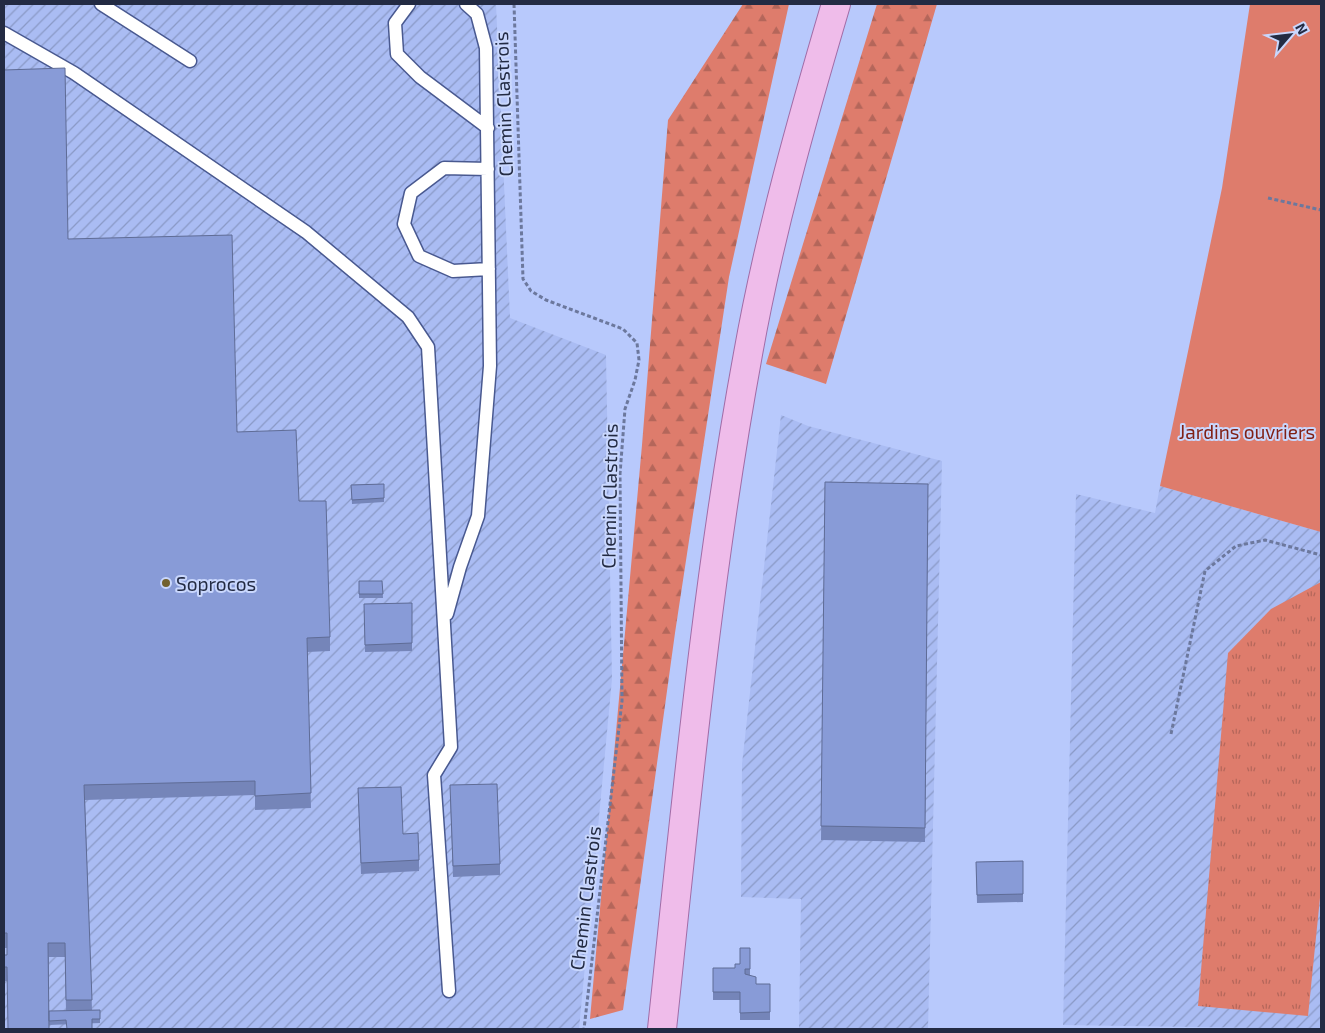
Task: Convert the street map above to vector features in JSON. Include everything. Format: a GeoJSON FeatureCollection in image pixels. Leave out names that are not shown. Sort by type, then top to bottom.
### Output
{"type":"FeatureCollection","features":[{"type":"Feature","properties":{"kind":"main road"},"geometry":{"type":"LineString","coordinates":[[662,1029],[722,512],[748,353],[780,205],[806,104],[836,4]]}},
{"type":"Feature","properties":{"kind":"lane"},"geometry":{"type":"LineString","coordinates":[[101,4],[190,61]]}},
{"type":"Feature","properties":{"kind":"lane"},"geometry":{"type":"LineString","coordinates":[[410,4],[395,22],[397,54],[420,77],[488,128]]}},
{"type":"Feature","properties":{"kind":"lane"},"geometry":{"type":"LineString","coordinates":[[444,624],[460,566],[478,516],[490,366],[486,48],[477,14],[466,4]]}},
{"type":"Feature","properties":{"kind":"lane"},"geometry":{"type":"LineString","coordinates":[[4,33],[74,73],[306,232],[408,317],[428,347],[451,747],[434,775],[450,991]]}},
{"type":"Feature","properties":{"kind":"lane"},"geometry":{"type":"LineString","coordinates":[[488,169],[444,168],[412,193],[404,224],[419,256],[453,271],[489,269]]}},
{"type":"Feature","properties":{"kind":"path","name":"Chemin Clastrois"},"geometry":{"type":"LineString","coordinates":[[514,4],[523,279],[531,291],[546,300],[623,329],[637,343],[639,360],[635,380],[625,409],[620,474],[622,701],[584,1029]]}},
{"type":"Feature","properties":{"kind":"path"},"geometry":{"type":"LineString","coordinates":[[1268,198],[1321,210]]}},
{"type":"Feature","properties":{"kind":"path"},"geometry":{"type":"LineString","coordinates":[[1171,734],[1205,570],[1236,546],[1265,540],[1321,555]]}},
{"type":"Feature","properties":{"kind":"shaded area"},"geometry":{"type":"Polygon","coordinates":[[[4,4],[496,4],[510,318],[606,355],[612,679],[579,1029],[4,1029],[4,4]]]}},
{"type":"Feature","properties":{"kind":"shaded area"},"geometry":{"type":"Polygon","coordinates":[[[781,415],[808,426],[942,461],[928,1029],[799,1029],[801,899],[741,897],[742,764],[781,415]]]}},
{"type":"Feature","properties":{"kind":"shaded area"},"geometry":{"type":"Polygon","coordinates":[[[1160,486],[1321,532],[1321,1029],[1063,1025],[1076,494],[1155,513],[1160,486]]]}},
{"type":"Feature","properties":{"kind":"green space"},"geometry":{"type":"Polygon","coordinates":[[[743,4],[789,4],[729,277],[675,633],[623,1010],[590,1019],[642,445],[668,120],[743,4]]]}},
{"type":"Feature","properties":{"kind":"green space"},"geometry":{"type":"Polygon","coordinates":[[[877,4],[937,4],[826,384],[766,364],[877,4]]]}},
{"type":"Feature","properties":{"kind":"green space","name":"Jardins ouvriers"},"geometry":{"type":"Polygon","coordinates":[[[1250,4],[1321,4],[1321,532],[1160,486],[1222,188],[1250,4]]]}},
{"type":"Feature","properties":{"kind":"green space"},"geometry":{"type":"Polygon","coordinates":[[[1321,582],[1321,888],[1308,1016],[1198,1006],[1228,653],[1271,609],[1321,582]]]}},
{"type":"Feature","properties":{"kind":"building","name":"Soprocos"},"geometry":{"type":"Polygon","coordinates":[[[65,68],[68,239],[232,235],[237,432],[296,430],[299,501],[326,501],[330,637],[307,638],[311,793],[255,796],[255,781],[84,785],[92,1000],[66,1000],[65,943],[48,943],[49,1029],[8,1029],[7,967],[4,967],[4,955],[7,955],[7,933],[4,933],[4,70],[65,68]]]}},
{"type":"Feature","properties":{"kind":"building"},"geometry":{"type":"Polygon","coordinates":[[[825,482],[928,484],[925,828],[821,826],[825,482]]]}},
{"type":"Feature","properties":{"kind":"building"},"geometry":{"type":"Polygon","coordinates":[[[384,484],[384,498],[352,500],[351,485],[384,484]]]}},
{"type":"Feature","properties":{"kind":"building"},"geometry":{"type":"Polygon","coordinates":[[[359,581],[382,581],[383,594],[359,594],[359,581]]]}},
{"type":"Feature","properties":{"kind":"building"},"geometry":{"type":"Polygon","coordinates":[[[412,603],[412,643],[365,645],[364,604],[412,603]]]}},
{"type":"Feature","properties":{"kind":"building"},"geometry":{"type":"Polygon","coordinates":[[[497,784],[500,864],[453,866],[450,785],[497,784]]]}},
{"type":"Feature","properties":{"kind":"building"},"geometry":{"type":"Polygon","coordinates":[[[401,787],[403,834],[418,833],[419,860],[361,863],[358,788],[401,787]]]}},
{"type":"Feature","properties":{"kind":"building"},"geometry":{"type":"Polygon","coordinates":[[[1023,861],[1023,894],[977,895],[976,862],[1023,861]]]}},
{"type":"Feature","properties":{"kind":"building"},"geometry":{"type":"Polygon","coordinates":[[[740,948],[750,948],[750,969],[745,969],[745,974],[756,977],[756,984],[770,984],[770,1012],[740,1013],[740,992],[713,992],[713,968],[735,968],[735,964],[740,964],[740,948]]]}},
{"type":"Feature","properties":{"kind":"building"},"geometry":{"type":"Polygon","coordinates":[[[100,1010],[100,1019],[92,1019],[92,1029],[67,1029],[66,1020],[49,1021],[49,1011],[100,1010]]]}},
{"type":"Feature","properties":{"kind":"place","name":"Soprocos"},"geometry":{"type":"Point","coordinates":[166,583]}}]}
